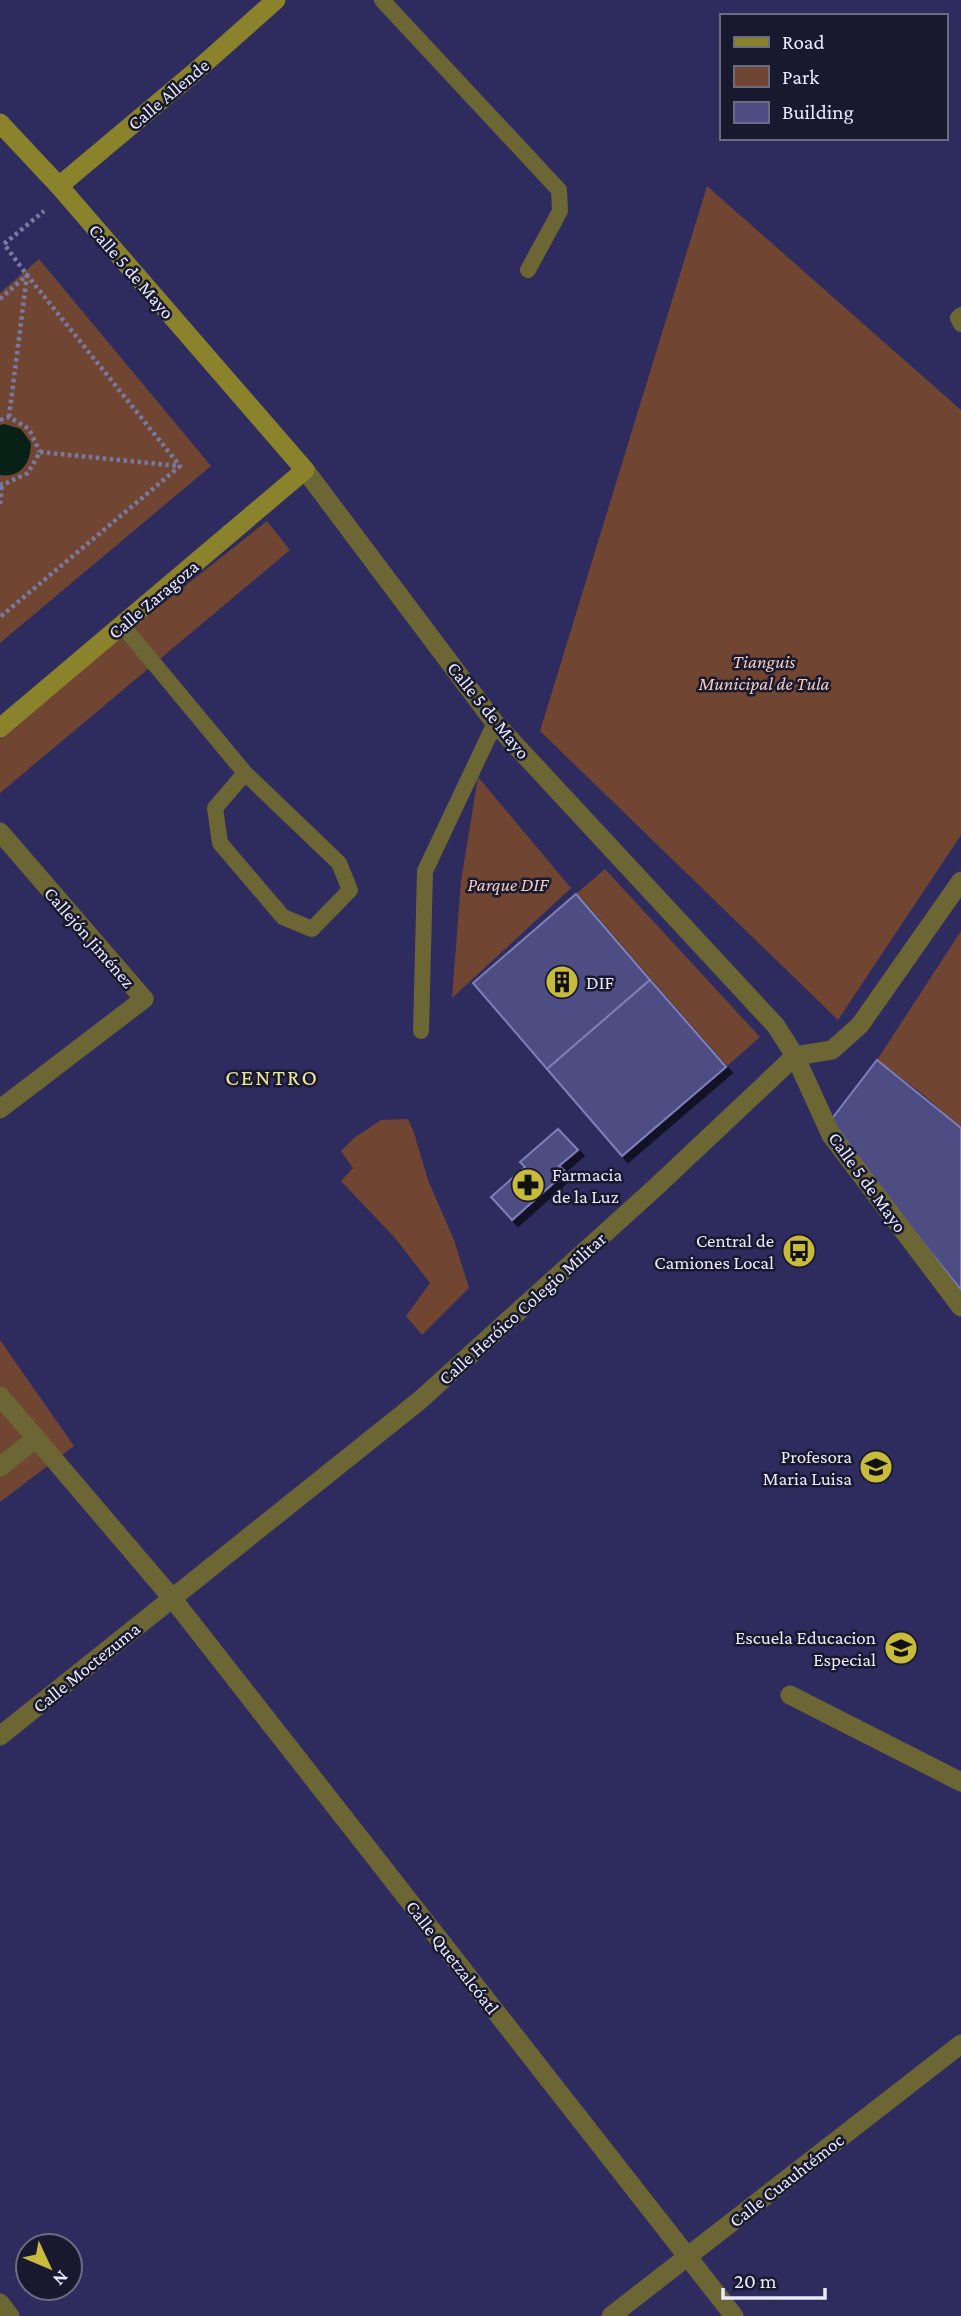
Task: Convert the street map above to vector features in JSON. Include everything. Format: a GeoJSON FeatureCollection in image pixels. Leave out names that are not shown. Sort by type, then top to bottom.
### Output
{"type":"FeatureCollection","features":[{"type":"Feature","properties":{"kind":"main road","name":"Calle Allende"},"geometry":{"type":"LineString","coordinates":[[62,190],[276,0]]}},
{"type":"Feature","properties":{"kind":"main road","name":"Calle 5 de Mayo"},"geometry":{"type":"LineString","coordinates":[[0,123],[62,190],[305,470]]}},
{"type":"Feature","properties":{"kind":"main road","name":"Calle Zaragoza"},"geometry":{"type":"LineString","coordinates":[[0,728],[305,470]]}},
{"type":"Feature","properties":{"kind":"street","name":"Calle 5 de Mayo"},"geometry":{"type":"LineString","coordinates":[[305,470],[495,723],[776,1026],[795,1056],[831,1135],[961,1307]]}},
{"type":"Feature","properties":{"kind":"street","name":"Callejón Jiménez"},"geometry":{"type":"LineString","coordinates":[[0,832],[144,999],[0,1110]]}},
{"type":"Feature","properties":{"kind":"street"},"geometry":{"type":"LineString","coordinates":[[795,1056],[832,1050],[860,1025],[961,881]]}},
{"type":"Feature","properties":{"kind":"street","name":"Calle Heróico Colegio Militar"},"geometry":{"type":"LineString","coordinates":[[172,1598],[419,1401],[656,1187],[795,1056]]}},
{"type":"Feature","properties":{"kind":"street","name":"Calle Quetzalcóatl"},"geometry":{"type":"LineString","coordinates":[[0,1396],[172,1598],[734,2316]]}},
{"type":"Feature","properties":{"kind":"street"},"geometry":{"type":"LineString","coordinates":[[0,1467],[36,1439]]}},
{"type":"Feature","properties":{"kind":"street","name":"Calle Moctezuma"},"geometry":{"type":"LineString","coordinates":[[0,1736],[172,1598]]}},
{"type":"Feature","properties":{"kind":"street"},"geometry":{"type":"LineString","coordinates":[[790,1695],[961,1782]]}},
{"type":"Feature","properties":{"kind":"street","name":"Calle Cuauhtémoc"},"geometry":{"type":"LineString","coordinates":[[611,2316],[961,2044]]}},
{"type":"Feature","properties":{"kind":"street"},"geometry":{"type":"LineString","coordinates":[[0,2303],[10,2316]]}},
{"type":"Feature","properties":{"kind":"lane"},"geometry":{"type":"LineString","coordinates":[[382,0],[559,190],[560,211],[528,270]]}},
{"type":"Feature","properties":{"kind":"lane"},"geometry":{"type":"LineString","coordinates":[[961,315],[958,318],[961,324]]}},
{"type":"Feature","properties":{"kind":"lane"},"geometry":{"type":"LineString","coordinates":[[122,625],[245,773],[339,863],[350,891],[312,929],[283,917],[220,843],[215,808],[245,773]]}},
{"type":"Feature","properties":{"kind":"lane"},"geometry":{"type":"LineString","coordinates":[[421,1031],[425,871],[495,723]]}},
{"type":"Feature","properties":{"kind":"path"},"geometry":{"type":"LineString","coordinates":[[62,190],[4,244],[180,466]]}},
{"type":"Feature","properties":{"kind":"path"},"geometry":{"type":"LineString","coordinates":[[0,299],[27,275]]}},
{"type":"Feature","properties":{"kind":"path"},"geometry":{"type":"LineString","coordinates":[[9,417],[27,275]]}},
{"type":"Feature","properties":{"kind":"path"},"geometry":{"type":"LineString","coordinates":[[0,420],[9,417],[29,429],[40,452]]}},
{"type":"Feature","properties":{"kind":"path"},"geometry":{"type":"LineString","coordinates":[[40,452],[180,466]]}},
{"type":"Feature","properties":{"kind":"path"},"geometry":{"type":"LineString","coordinates":[[0,504],[1,484],[28,473],[40,452]]}},
{"type":"Feature","properties":{"kind":"path"},"geometry":{"type":"LineString","coordinates":[[0,617],[180,466]]}},
{"type":"Feature","properties":{"kind":"green space","name":"Tianguis Municipal de Tula"},"geometry":{"type":"Polygon","coordinates":[[[707,186],[961,410],[961,835],[838,1020],[540,731],[707,186]]]}},
{"type":"Feature","properties":{"kind":"green space"},"geometry":{"type":"Polygon","coordinates":[[[39,259],[211,466],[0,643],[0,293],[39,259]]]}},
{"type":"Feature","properties":{"kind":"green space"},"geometry":{"type":"Polygon","coordinates":[[[267,521],[290,550],[0,793],[0,739],[113,643],[267,521]]]}},
{"type":"Feature","properties":{"kind":"green space","name":"Parque DIF"},"geometry":{"type":"Polygon","coordinates":[[[478,777],[571,888],[452,998],[461,881],[478,777]]]}},
{"type":"Feature","properties":{"kind":"green space"},"geometry":{"type":"Polygon","coordinates":[[[605,869],[760,1037],[726,1067],[576,894],[605,869]]]}},
{"type":"Feature","properties":{"kind":"green space"},"geometry":{"type":"Polygon","coordinates":[[[961,931],[961,1128],[877,1060],[961,931]]]}},
{"type":"Feature","properties":{"kind":"green space"},"geometry":{"type":"Polygon","coordinates":[[[408,1119],[428,1180],[454,1240],[469,1288],[422,1335],[406,1316],[430,1283],[395,1238],[341,1181],[353,1168],[341,1151],[354,1138],[381,1120],[408,1119]]]}},
{"type":"Feature","properties":{"kind":"green space"},"geometry":{"type":"Polygon","coordinates":[[[0,1340],[74,1446],[0,1502],[0,1340]]]}},
{"type":"Feature","properties":{"kind":"shaded area"},"geometry":{"type":"Polygon","coordinates":[[[0,425],[21,429],[31,443],[29,457],[23,468],[14,474],[0,475],[0,425]]]}},
{"type":"Feature","properties":{"kind":"building","name":"DIF"},"geometry":{"type":"Polygon","coordinates":[[[576,894],[650,980],[547,1069],[473,983],[576,894]]]}},
{"type":"Feature","properties":{"kind":"building"},"geometry":{"type":"Polygon","coordinates":[[[650,980],[726,1067],[622,1156],[547,1069],[650,980]]]}},
{"type":"Feature","properties":{"kind":"building"},"geometry":{"type":"Polygon","coordinates":[[[877,1060],[961,1128],[961,1290],[831,1120],[877,1060]]]}},
{"type":"Feature","properties":{"kind":"building","name":"Farmacia de la Luz"},"geometry":{"type":"Polygon","coordinates":[[[558,1129],[578,1150],[559,1166],[566,1172],[512,1220],[491,1197],[525,1167],[520,1162],[558,1129]]]}},
{"type":"Feature","properties":{"kind":"place","name":"DIF"},"geometry":{"type":"Point","coordinates":[562,982]}},
{"type":"Feature","properties":{"kind":"place","name":"Farmacia de la Luz"},"geometry":{"type":"Point","coordinates":[528,1185]}},
{"type":"Feature","properties":{"kind":"place","name":"Central de Camiones Local"},"geometry":{"type":"Point","coordinates":[799,1251]}},
{"type":"Feature","properties":{"kind":"place","name":"Profesora Maria Luisa"},"geometry":{"type":"Point","coordinates":[876,1467]}},
{"type":"Feature","properties":{"kind":"place","name":"Escuela Educacion Especial"},"geometry":{"type":"Point","coordinates":[901,1648]}},
{"type":"Feature","properties":{"kind":"district","name":"CENTRO"},"geometry":{"type":"Point","coordinates":[272,1077]}}]}
